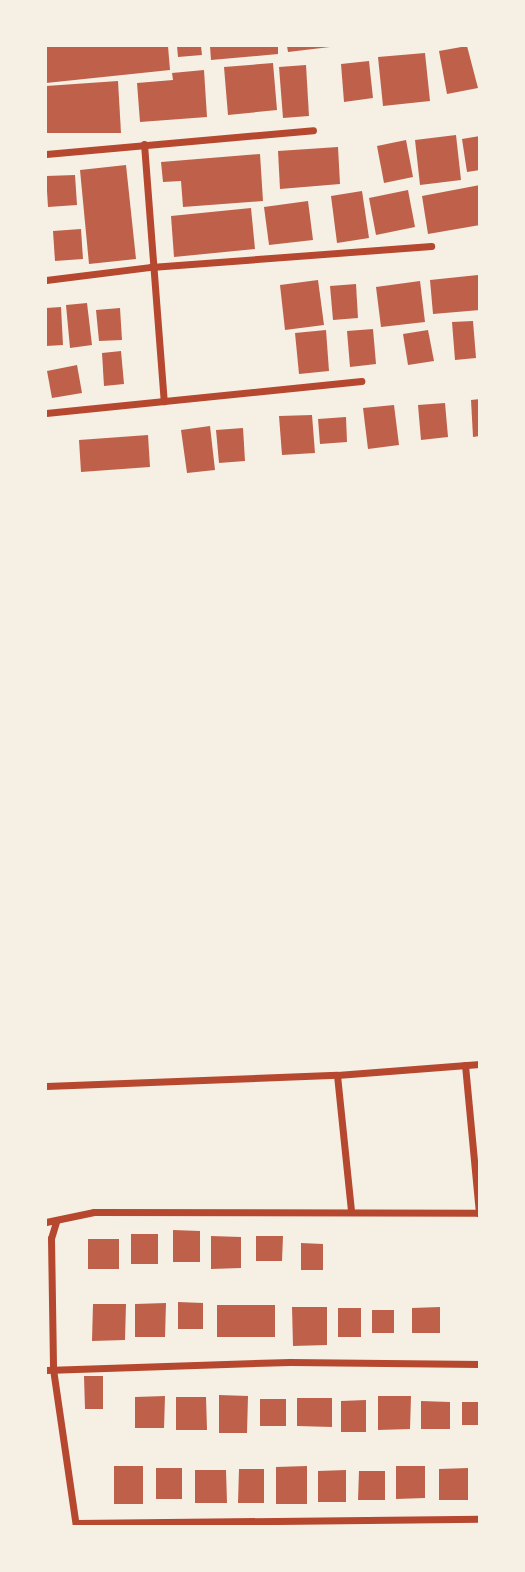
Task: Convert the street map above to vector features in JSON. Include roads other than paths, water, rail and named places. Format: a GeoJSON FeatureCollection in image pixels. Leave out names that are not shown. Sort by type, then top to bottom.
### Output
{"type":"FeatureCollection","features":[{"type":"Feature","properties":{"kind":"street"},"geometry":{"type":"LineString","coordinates":[[46,154],[313,130]]}},
{"type":"Feature","properties":{"kind":"street"},"geometry":{"type":"LineString","coordinates":[[144,144],[151,267],[164,401]]}},
{"type":"Feature","properties":{"kind":"street"},"geometry":{"type":"LineString","coordinates":[[46,280],[151,267],[430,246]]}},
{"type":"Feature","properties":{"kind":"street"},"geometry":{"type":"LineString","coordinates":[[46,413],[361,381]]}},
{"type":"Feature","properties":{"kind":"street"},"geometry":{"type":"LineString","coordinates":[[46,1086],[337,1075],[480,1064]]}},
{"type":"Feature","properties":{"kind":"street"},"geometry":{"type":"LineString","coordinates":[[46,1222],[94,1212],[351,1210],[479,1213],[465,1065]]}},
{"type":"Feature","properties":{"kind":"street"},"geometry":{"type":"LineString","coordinates":[[337,1075],[351,1210]]}},
{"type":"Feature","properties":{"kind":"street"},"geometry":{"type":"LineString","coordinates":[[56,1222],[51,1238],[49,1369],[76,1525],[389,1523],[480,1519]]}},
{"type":"Feature","properties":{"kind":"street"},"geometry":{"type":"LineString","coordinates":[[49,1369],[290,1362],[480,1364]]}}]}
